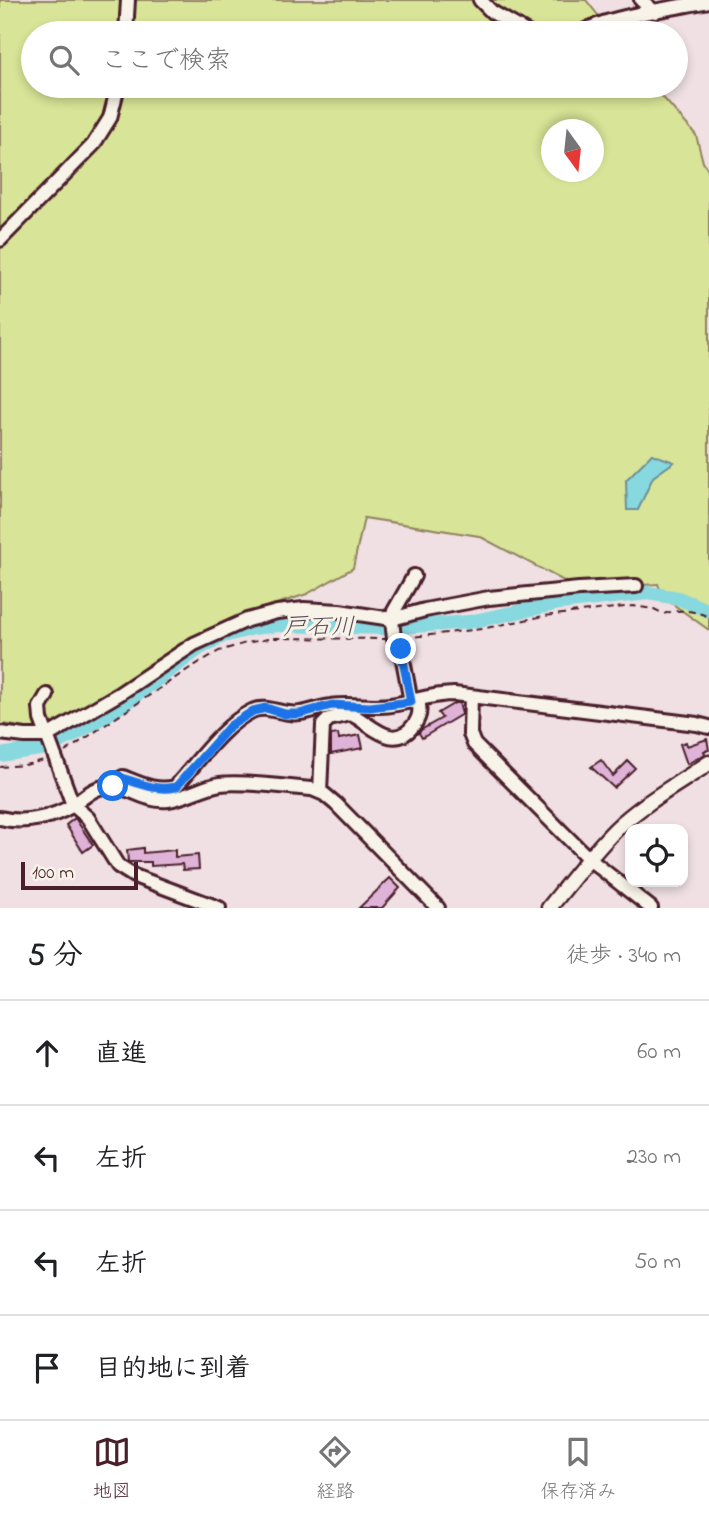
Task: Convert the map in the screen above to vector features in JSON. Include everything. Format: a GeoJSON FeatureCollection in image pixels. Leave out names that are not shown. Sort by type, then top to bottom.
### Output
{"type":"FeatureCollection","features":[{"type":"Feature","properties":{"kind":"main road"},"geometry":{"type":"LineString","coordinates":[[549,908],[618,828],[645,806],[709,763]]}},
{"type":"Feature","properties":{"kind":"street"},"geometry":{"type":"LineString","coordinates":[[127,21],[128,0]]}},
{"type":"Feature","properties":{"kind":"street"},"geometry":{"type":"LineString","coordinates":[[480,0],[492,12],[507,21]]}},
{"type":"Feature","properties":{"kind":"street"},"geometry":{"type":"LineString","coordinates":[[641,0],[655,12]]}},
{"type":"Feature","properties":{"kind":"street"},"geometry":{"type":"LineString","coordinates":[[612,21],[709,1]]}},
{"type":"Feature","properties":{"kind":"street"},"geometry":{"type":"LineString","coordinates":[[0,240],[93,145],[110,118],[115,98]]}},
{"type":"Feature","properties":{"kind":"street"},"geometry":{"type":"LineString","coordinates":[[320,792],[323,725],[329,719],[351,714],[379,734],[389,737],[408,732],[416,723],[421,709],[415,701],[401,649],[394,639],[392,619],[414,576]]}},
{"type":"Feature","properties":{"kind":"street"},"geometry":{"type":"LineString","coordinates":[[0,733],[48,736],[119,694],[194,644],[247,620],[277,612],[304,609],[339,611],[392,619],[489,598],[636,586]]}},
{"type":"Feature","properties":{"kind":"street"},"geometry":{"type":"LineString","coordinates":[[113,786],[122,778],[150,788],[164,790],[176,787],[230,726],[253,711],[266,708],[285,714],[299,714],[332,705],[370,707],[415,701],[439,694],[471,695],[709,727]]}},
{"type":"Feature","properties":{"kind":"street"},"geometry":{"type":"LineString","coordinates":[[47,695],[40,707],[73,805],[88,817],[118,866],[134,876],[219,908]]}},
{"type":"Feature","properties":{"kind":"street"},"geometry":{"type":"LineString","coordinates":[[471,695],[470,734],[474,744],[589,859],[651,908]]}},
{"type":"Feature","properties":{"kind":"street"},"geometry":{"type":"LineString","coordinates":[[0,818],[29,820],[73,805],[89,792],[102,787],[130,789],[155,799],[168,800],[223,784],[312,789],[336,804],[438,908]]}},
{"type":"Feature","properties":{"kind":"path"},"geometry":{"type":"LineString","coordinates":[[0,767],[25,765],[56,755],[190,668],[219,651],[246,643],[274,638],[394,639],[481,629],[544,616],[633,606],[654,609],[664,614],[673,610],[700,613],[709,617]]}},
{"type":"Feature","properties":{"kind":"green space"},"geometry":{"type":"Polygon","coordinates":[[[0,0],[586,0],[603,21],[21,21],[21,98],[664,98],[696,135],[703,162],[709,172],[709,630],[663,597],[658,584],[579,589],[479,536],[364,518],[353,568],[307,594],[261,609],[122,683],[53,733],[5,724],[0,729],[0,0]]]}},
{"type":"Feature","properties":{"kind":"water"},"geometry":{"type":"Polygon","coordinates":[[[652,454],[674,462],[653,477],[638,510],[627,510],[626,480],[652,454]]]}},
{"type":"Feature","properties":{"kind":"building"},"geometry":{"type":"Polygon","coordinates":[[[459,703],[462,714],[422,738],[419,733],[421,730],[442,718],[438,713],[459,703]]]}},
{"type":"Feature","properties":{"kind":"building"},"geometry":{"type":"Polygon","coordinates":[[[338,734],[339,739],[360,735],[363,748],[331,754],[331,735],[338,734]]]}},
{"type":"Feature","properties":{"kind":"building"},"geometry":{"type":"Polygon","coordinates":[[[707,739],[709,750],[687,764],[680,744],[686,742],[687,746],[707,739]]]}},
{"type":"Feature","properties":{"kind":"building"},"geometry":{"type":"Polygon","coordinates":[[[601,760],[613,776],[628,761],[635,768],[614,788],[591,767],[601,760]]]}},
{"type":"Feature","properties":{"kind":"building"},"geometry":{"type":"Polygon","coordinates":[[[75,818],[93,845],[83,852],[66,825],[75,818]]]}},
{"type":"Feature","properties":{"kind":"building"},"geometry":{"type":"Polygon","coordinates":[[[143,848],[143,853],[175,850],[175,857],[198,855],[199,869],[183,870],[182,864],[151,866],[151,862],[128,862],[127,850],[143,848]]]}},
{"type":"Feature","properties":{"kind":"building"},"geometry":{"type":"Polygon","coordinates":[[[390,878],[400,888],[382,908],[359,908],[390,878]]]}},
{"type":"Feature","properties":{"kind":"waterway","name":"戸石川"},"geometry":{"type":"LineString","coordinates":[[0,755],[46,748],[70,737],[121,706],[200,648],[223,636],[254,628],[278,625],[386,628],[469,622],[560,603],[648,593],[678,598],[709,611]]}},
{"type":"Feature","properties":{"kind":"route"},"geometry":{"type":"LineString","coordinates":[[113,786],[122,778],[150,788],[164,790],[176,787],[230,726],[253,711],[266,708],[285,714],[299,714],[332,705],[370,707],[411,702],[401,649]]}}]}
